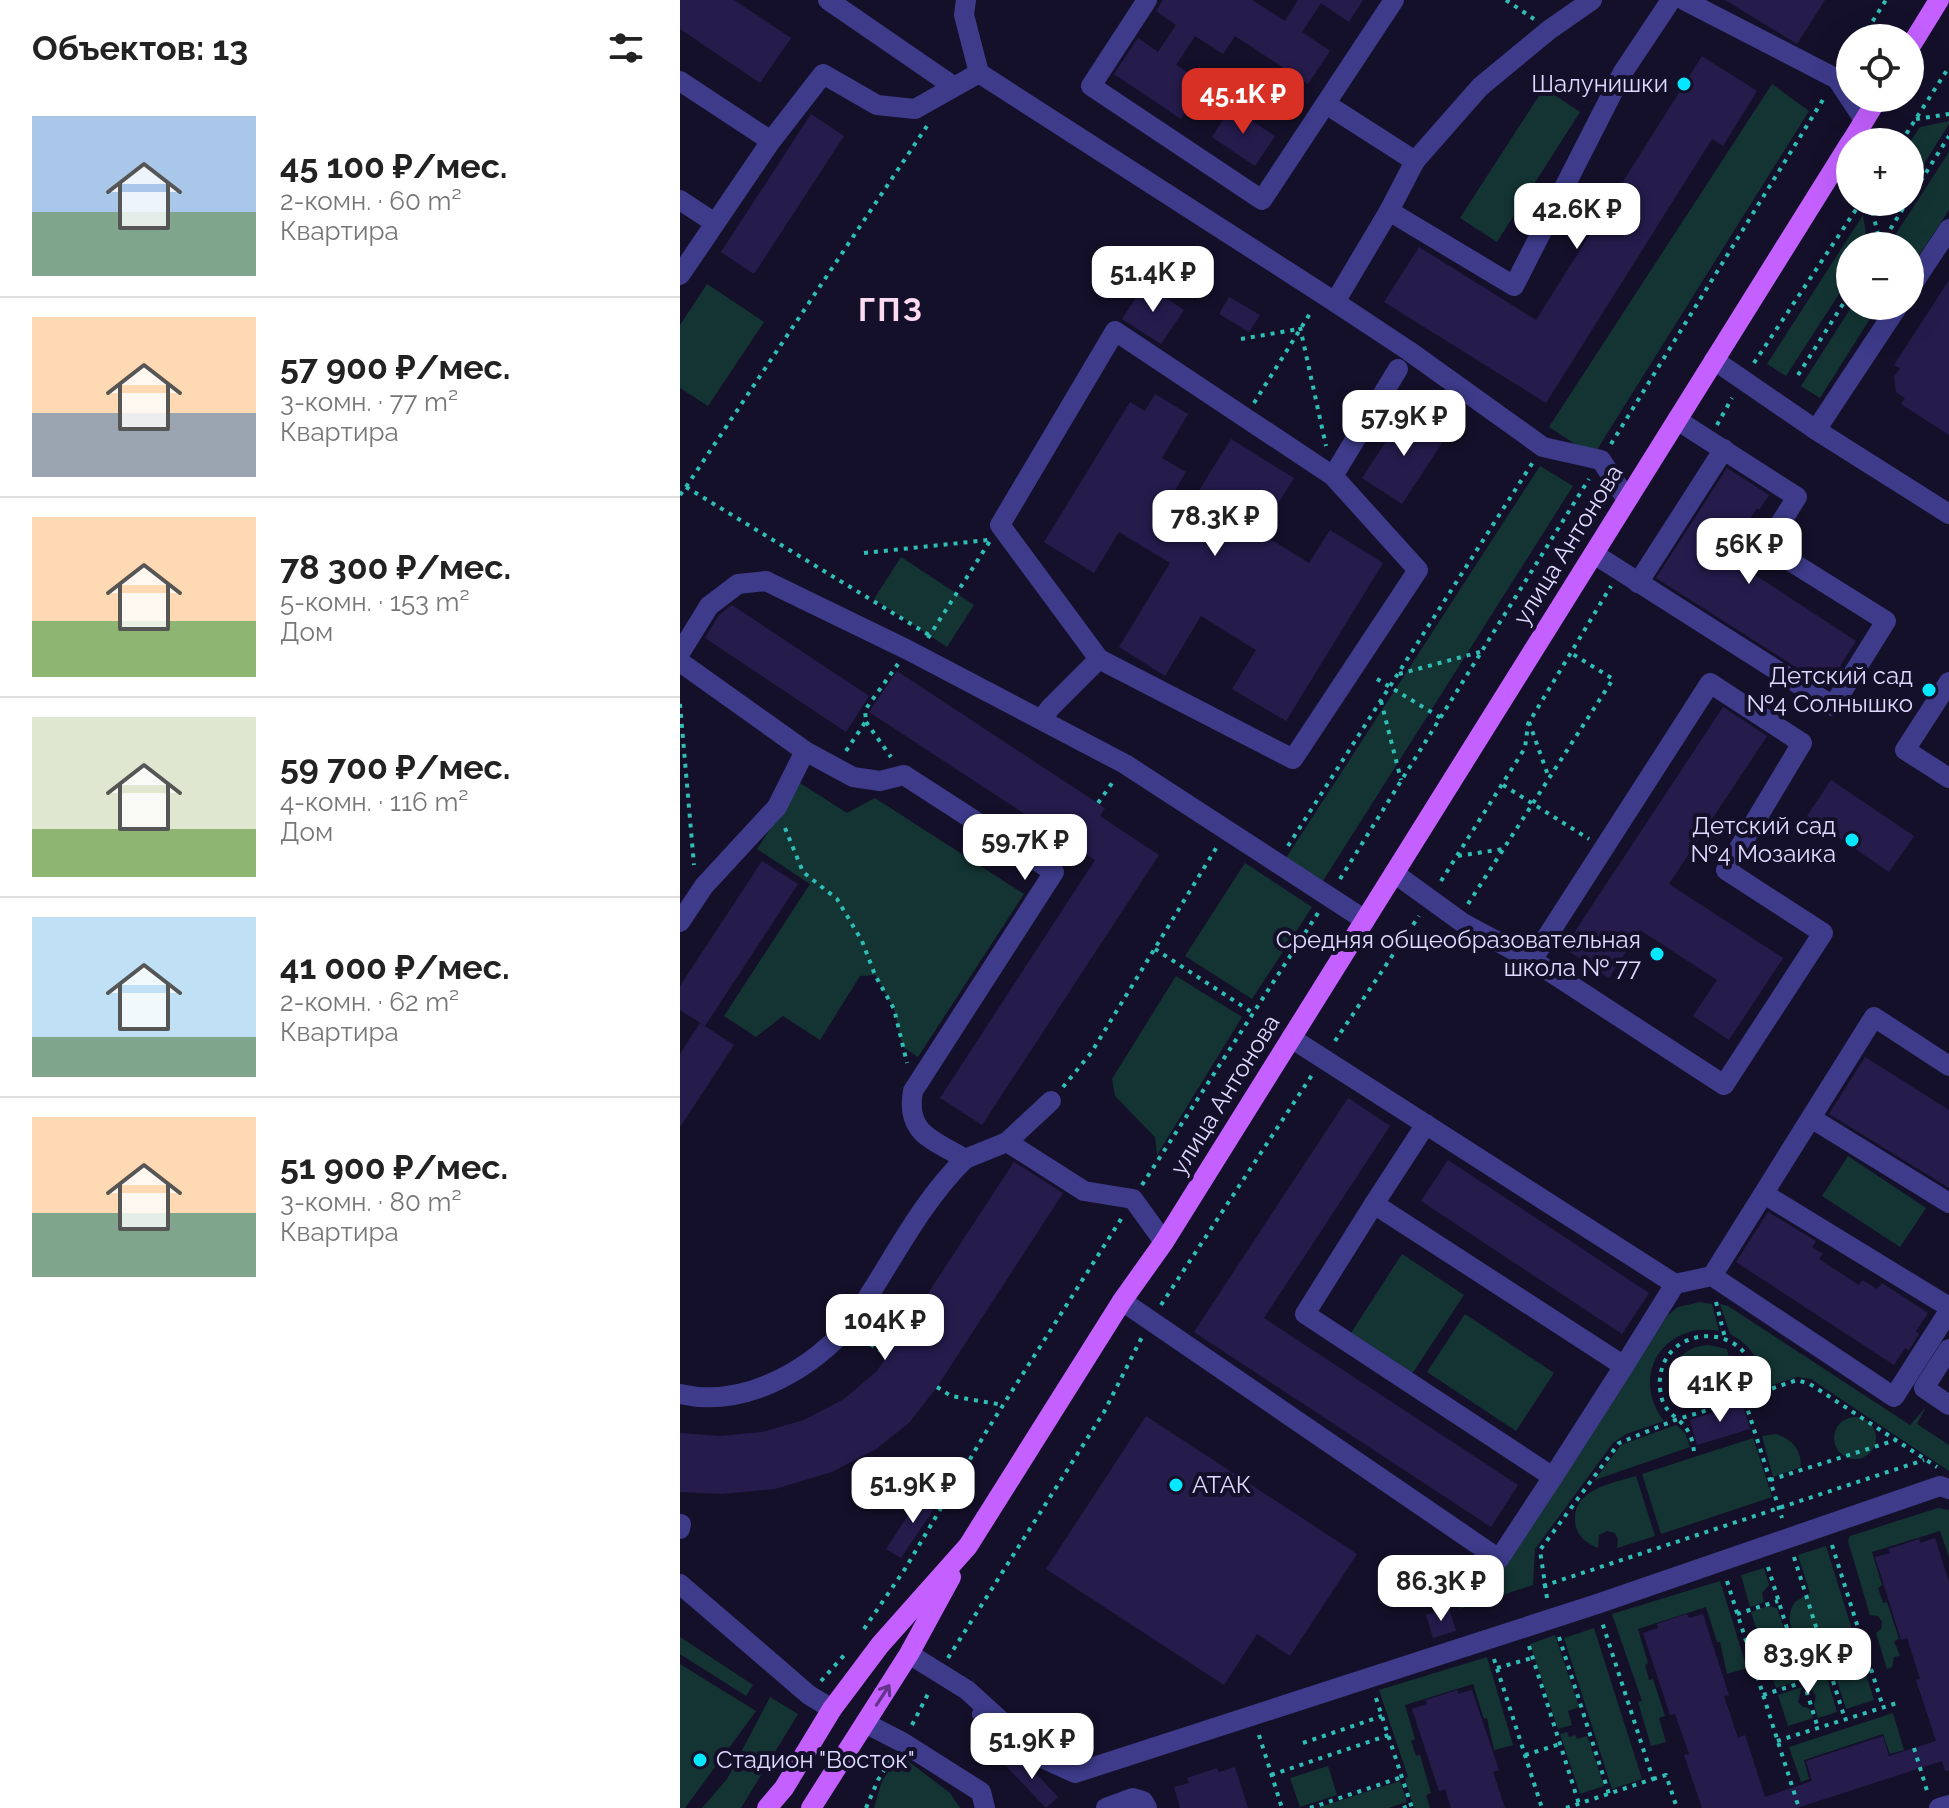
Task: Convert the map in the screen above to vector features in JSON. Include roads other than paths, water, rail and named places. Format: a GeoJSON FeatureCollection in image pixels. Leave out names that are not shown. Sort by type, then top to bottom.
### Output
{"type":"FeatureCollection","features":[{"type":"Feature","properties":{"kind":"main road"},"geometry":{"type":"LineString","coordinates":[[1924,24],[1939,0]]}},
{"type":"Feature","properties":{"kind":"main road","name":"улица Антонова"},"geometry":{"type":"LineString","coordinates":[[1859,128],[1869,112]]}},
{"type":"Feature","properties":{"kind":"main road","name":"улица Антонова"},"geometry":{"type":"LineString","coordinates":[[769,1808],[832,1709],[880,1645],[968,1546],[1122,1301],[1164,1242],[1836,165]]}},
{"type":"Feature","properties":{"kind":"main road"},"geometry":{"type":"LineString","coordinates":[[811,1808],[909,1654],[968,1546]]}},
{"type":"Feature","properties":{"kind":"main road"},"geometry":{"type":"LineString","coordinates":[[832,1709],[865,1723]]}},
{"type":"Feature","properties":{"kind":"street"},"geometry":{"type":"LineString","coordinates":[[828,0],[953,86]]}},
{"type":"Feature","properties":{"kind":"street"},"geometry":{"type":"LineString","coordinates":[[966,0],[964,15],[979,73],[1409,351],[1543,447],[1601,460],[1627,500]]}},
{"type":"Feature","properties":{"kind":"street"},"geometry":{"type":"LineString","coordinates":[[1147,0],[1091,86],[1262,200],[1394,0]]}},
{"type":"Feature","properties":{"kind":"street"},"geometry":{"type":"LineString","coordinates":[[1335,302],[1415,161],[1480,87],[1549,30],[1592,0]]}},
{"type":"Feature","properties":{"kind":"street"},"geometry":{"type":"LineString","coordinates":[[1389,211],[1514,286],[1623,72],[1671,0]]}},
{"type":"Feature","properties":{"kind":"street"},"geometry":{"type":"LineString","coordinates":[[1684,0],[1837,79],[1864,120]]}},
{"type":"Feature","properties":{"kind":"street"},"geometry":{"type":"LineString","coordinates":[[680,275],[771,141],[823,74],[877,105],[915,109],[979,73]]}},
{"type":"Feature","properties":{"kind":"street"},"geometry":{"type":"LineString","coordinates":[[680,81],[771,141]]}},
{"type":"Feature","properties":{"kind":"street"},"geometry":{"type":"LineString","coordinates":[[1326,104],[1415,161]]}},
{"type":"Feature","properties":{"kind":"street"},"geometry":{"type":"LineString","coordinates":[[680,200],[715,223]]}},
{"type":"Feature","properties":{"kind":"street"},"geometry":{"type":"LineString","coordinates":[[1924,267],[1949,229]]}},
{"type":"Feature","properties":{"kind":"street"},"geometry":{"type":"LineString","coordinates":[[1816,430],[1889,320]]}},
{"type":"Feature","properties":{"kind":"street"},"geometry":{"type":"LineString","coordinates":[[1115,331],[1333,476],[1418,570],[1293,759],[1099,659],[995,533],[1115,331]]}},
{"type":"Feature","properties":{"kind":"street"},"geometry":{"type":"LineString","coordinates":[[1714,360],[1816,430],[1949,514]]}},
{"type":"Feature","properties":{"kind":"street"},"geometry":{"type":"LineString","coordinates":[[1333,476],[1398,369]]}},
{"type":"Feature","properties":{"kind":"street"},"geometry":{"type":"LineString","coordinates":[[1594,554],[1833,706],[1886,621],[1766,546],[1797,497],[1677,420]]}},
{"type":"Feature","properties":{"kind":"street"},"geometry":{"type":"LineString","coordinates":[[1630,577],[1716,444]]}},
{"type":"Feature","properties":{"kind":"street"},"geometry":{"type":"LineString","coordinates":[[680,653],[709,606],[738,584],[766,581],[908,650],[1125,764],[1365,920]]}},
{"type":"Feature","properties":{"kind":"street"},"geometry":{"type":"LineString","coordinates":[[1042,719],[1099,659]]}},
{"type":"Feature","properties":{"kind":"street"},"geometry":{"type":"LineString","coordinates":[[680,662],[805,751],[853,777],[880,781],[904,775],[1054,872],[913,1091],[910,1108],[917,1129],[965,1159]]}},
{"type":"Feature","properties":{"kind":"street"},"geometry":{"type":"LineString","coordinates":[[1949,682],[1905,750],[1949,778]]}},
{"type":"Feature","properties":{"kind":"street"},"geometry":{"type":"LineString","coordinates":[[1394,873],[1458,919],[1532,960],[1724,1085],[1823,933],[1726,870],[1802,743],[1710,683],[1532,960]]}},
{"type":"Feature","properties":{"kind":"street"},"geometry":{"type":"LineString","coordinates":[[680,922],[704,886],[777,807],[805,751]]}},
{"type":"Feature","properties":{"kind":"street"},"geometry":{"type":"LineString","coordinates":[[1291,1038],[1675,1284],[1712,1276],[1874,1017],[1949,1066]]}},
{"type":"Feature","properties":{"kind":"street"},"geometry":{"type":"LineString","coordinates":[[680,1394],[695,1398],[734,1397],[772,1384],[811,1361],[847,1329],[942,1181],[965,1159],[1007,1142],[1051,1101]]}},
{"type":"Feature","properties":{"kind":"street"},"geometry":{"type":"LineString","coordinates":[[1811,1118],[1949,1203]]}},
{"type":"Feature","properties":{"kind":"street"},"geometry":{"type":"LineString","coordinates":[[1426,1124],[1305,1314],[1553,1477]]}},
{"type":"Feature","properties":{"kind":"street"},"geometry":{"type":"LineString","coordinates":[[1007,1142],[1084,1191],[1133,1199],[1164,1242]]}},
{"type":"Feature","properties":{"kind":"street"},"geometry":{"type":"LineString","coordinates":[[1712,1276],[1894,1397],[1949,1309],[1764,1194]]}},
{"type":"Feature","properties":{"kind":"street"},"geometry":{"type":"LineString","coordinates":[[1374,1204],[1624,1366]]}},
{"type":"Feature","properties":{"kind":"street"},"geometry":{"type":"LineString","coordinates":[[1122,1301],[1499,1559],[1675,1284]]}},
{"type":"Feature","properties":{"kind":"street"},"geometry":{"type":"LineString","coordinates":[[1949,1349],[1924,1388],[1949,1405]]}},
{"type":"Feature","properties":{"kind":"street"},"geometry":{"type":"LineString","coordinates":[[909,1654],[967,1690],[1042,1758],[1075,1773],[1597,1604],[1940,1486],[1949,1489]]}},
{"type":"Feature","properties":{"kind":"street"},"geometry":{"type":"LineString","coordinates":[[680,1584],[809,1695],[832,1709]]}},
{"type":"Feature","properties":{"kind":"street"},"geometry":{"type":"LineString","coordinates":[[967,1690],[1006,1751]]}},
{"type":"Feature","properties":{"kind":"street"},"geometry":{"type":"LineString","coordinates":[[865,1723],[902,1742],[981,1792],[985,1808]]}},
{"type":"Feature","properties":{"kind":"street"},"geometry":{"type":"LineString","coordinates":[[1106,1808],[1133,1798],[1143,1801],[1147,1808]]}},
{"type":"Feature","properties":{"kind":"street"},"geometry":{"type":"LineString","coordinates":[[1934,1802],[1949,1805]]}},
{"type":"Feature","properties":{"kind":"place","name":"Шалунишки"},"geometry":{"type":"Point","coordinates":[1684,84]}},
{"type":"Feature","properties":{"kind":"place","name":"Детский сад №4 Солнышко"},"geometry":{"type":"Point","coordinates":[1929,690]}},
{"type":"Feature","properties":{"kind":"place","name":"Детский сад №4 Мозаика"},"geometry":{"type":"Point","coordinates":[1852,840]}},
{"type":"Feature","properties":{"kind":"place","name":"Средняя общеобразовательная школа № 77"},"geometry":{"type":"Point","coordinates":[1657,954]}},
{"type":"Feature","properties":{"kind":"place","name":"АТАК"},"geometry":{"type":"Point","coordinates":[1176,1485]}},
{"type":"Feature","properties":{"kind":"place","name":"Стадион \"Восток\""},"geometry":{"type":"Point","coordinates":[700,1760]}},
{"type":"Feature","properties":{"kind":"district","name":"ГПЗ"},"geometry":{"type":"Point","coordinates":[891,310]}}]}
